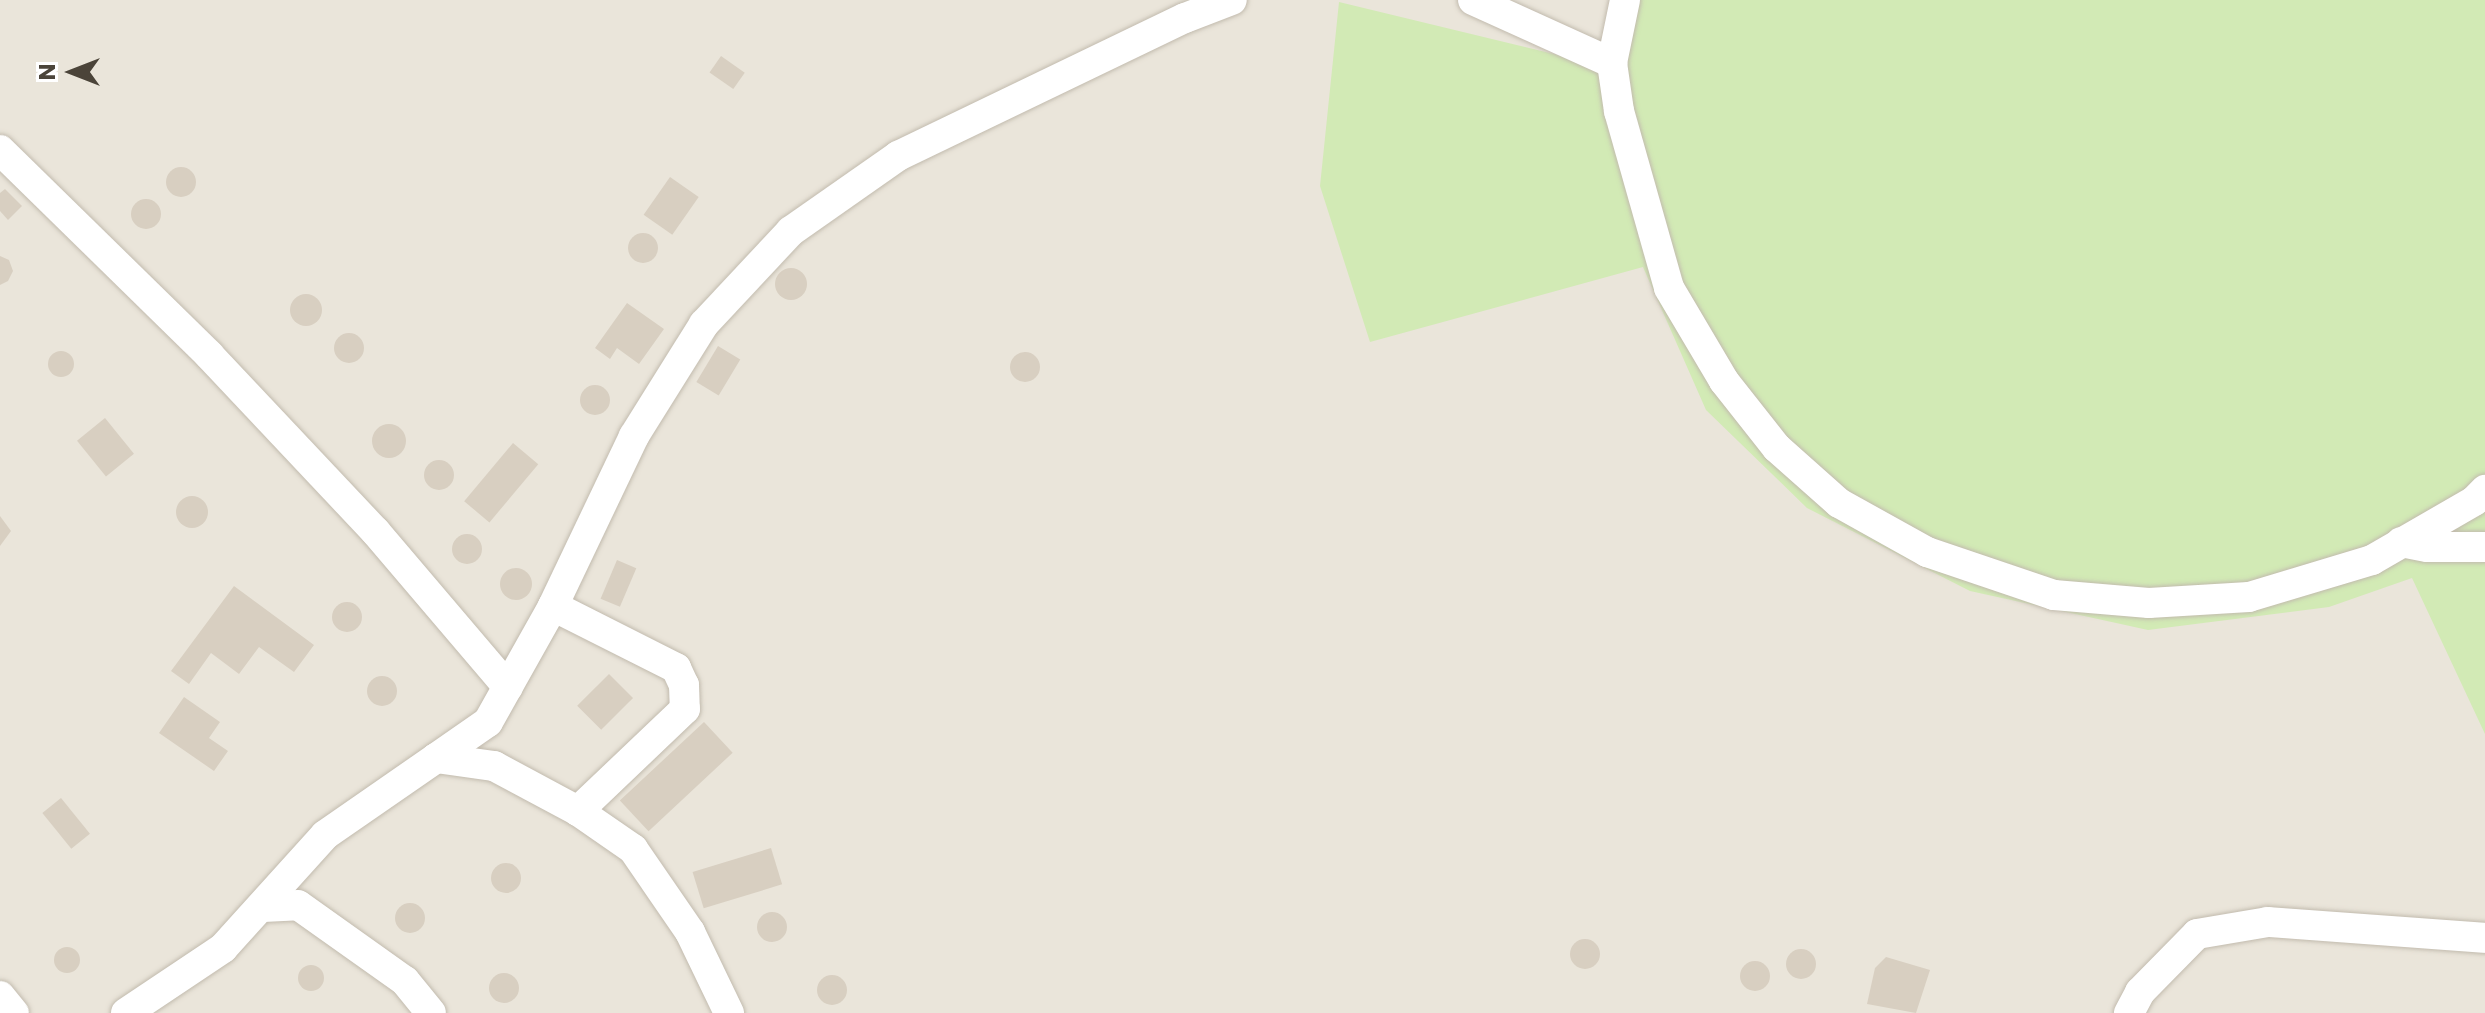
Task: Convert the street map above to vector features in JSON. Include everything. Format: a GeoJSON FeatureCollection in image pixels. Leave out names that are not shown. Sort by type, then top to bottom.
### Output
{"type":"FeatureCollection","features":[{"type":"Feature","properties":{"kind":"street"},"geometry":{"type":"LineString","coordinates":[[126,1013],[223,948],[325,835],[488,722],[553,606],[634,436],[704,324],[791,231],[898,156],[1185,18],[1232,0]]}},
{"type":"Feature","properties":{"kind":"street"},"geometry":{"type":"LineString","coordinates":[[1473,0],[1612,63]]}},
{"type":"Feature","properties":{"kind":"street"},"geometry":{"type":"LineString","coordinates":[[1625,0],[1612,63],[1634,171],[1669,288],[1724,381],[1777,448],[1839,503],[1927,552],[2054,595],[2149,603],[2249,597],[2372,560],[2474,501],[2485,490]]}},
{"type":"Feature","properties":{"kind":"street"},"geometry":{"type":"LineString","coordinates":[[0,150],[209,355],[375,531],[508,687]]}},
{"type":"Feature","properties":{"kind":"street"},"geometry":{"type":"LineString","coordinates":[[2401,542],[2427,547],[2485,547]]}},
{"type":"Feature","properties":{"kind":"street"},"geometry":{"type":"LineString","coordinates":[[553,606],[676,668],[684,685],[685,709],[578,811]]}},
{"type":"Feature","properties":{"kind":"street"},"geometry":{"type":"LineString","coordinates":[[436,758],[494,766],[578,811],[633,849],[690,932],[729,1013]]}},
{"type":"Feature","properties":{"kind":"street"},"geometry":{"type":"LineString","coordinates":[[263,907],[298,905],[405,981],[431,1013]]}},
{"type":"Feature","properties":{"kind":"street"},"geometry":{"type":"LineString","coordinates":[[2129,1013],[2140,992],[2197,934],[2268,922],[2485,938]]}},
{"type":"Feature","properties":{"kind":"street"},"geometry":{"type":"LineString","coordinates":[[0,996],[14,1013]]}},
{"type":"Feature","properties":{"kind":"shaded area"},"geometry":{"type":"Polygon","coordinates":[[[0,0],[2485,0],[2485,1013],[0,1013],[0,0]]]}},
{"type":"Feature","properties":{"kind":"green space"},"geometry":{"type":"Polygon","coordinates":[[[1635,0],[2485,0],[2485,734],[2412,578],[2329,607],[2148,630],[1970,591],[1807,508],[1706,410],[1643,267],[1370,342],[1320,186],[1339,2],[1624,71],[1635,0]]]}},
{"type":"Feature","properties":{"kind":"building"},"geometry":{"type":"Polygon","coordinates":[[[721,56],[745,73],[733,89],[710,72],[721,56]]]}},
{"type":"Feature","properties":{"kind":"building"},"geometry":{"type":"Polygon","coordinates":[[[181,167],[191,172],[196,182],[191,192],[181,197],[171,192],[166,182],[171,172],[181,167]]]}},
{"type":"Feature","properties":{"kind":"building"},"geometry":{"type":"Polygon","coordinates":[[[670,177],[699,197],[672,235],[644,215],[670,177]]]}},
{"type":"Feature","properties":{"kind":"building"},"geometry":{"type":"Polygon","coordinates":[[[5,189],[22,206],[8,220],[0,211],[0,193],[5,189]]]}},
{"type":"Feature","properties":{"kind":"building"},"geometry":{"type":"Polygon","coordinates":[[[146,199],[152,200],[160,208],[160,220],[152,228],[146,229],[140,228],[132,220],[131,214],[132,208],[140,200],[146,199]]]}},
{"type":"Feature","properties":{"kind":"building"},"geometry":{"type":"Polygon","coordinates":[[[643,233],[653,238],[658,248],[653,258],[643,263],[633,258],[628,248],[633,238],[643,233]]]}},
{"type":"Feature","properties":{"kind":"building"},"geometry":{"type":"Polygon","coordinates":[[[0,256],[9,260],[13,271],[8,281],[0,285],[0,256]]]}},
{"type":"Feature","properties":{"kind":"building"},"geometry":{"type":"Polygon","coordinates":[[[791,268],[803,272],[807,284],[803,296],[791,300],[779,296],[775,284],[779,272],[791,268]]]}},
{"type":"Feature","properties":{"kind":"building"},"geometry":{"type":"Polygon","coordinates":[[[306,294],[317,299],[322,310],[317,321],[306,326],[295,321],[290,310],[295,299],[306,294]]]}},
{"type":"Feature","properties":{"kind":"building"},"geometry":{"type":"Polygon","coordinates":[[[627,303],[664,329],[639,364],[617,348],[610,359],[595,348],[627,303]]]}},
{"type":"Feature","properties":{"kind":"building"},"geometry":{"type":"Polygon","coordinates":[[[349,333],[360,337],[364,348],[360,359],[349,363],[338,359],[334,348],[338,337],[349,333]]]}},
{"type":"Feature","properties":{"kind":"building"},"geometry":{"type":"Polygon","coordinates":[[[718,346],[740,359],[719,395],[696,382],[718,346]]]}},
{"type":"Feature","properties":{"kind":"building"},"geometry":{"type":"Polygon","coordinates":[[[61,351],[70,355],[74,364],[70,373],[61,377],[52,373],[48,364],[52,355],[61,351]]]}},
{"type":"Feature","properties":{"kind":"building"},"geometry":{"type":"Polygon","coordinates":[[[1025,352],[1031,353],[1039,361],[1039,373],[1031,381],[1025,382],[1019,381],[1011,373],[1010,367],[1011,361],[1019,353],[1025,352]]]}},
{"type":"Feature","properties":{"kind":"building"},"geometry":{"type":"Polygon","coordinates":[[[595,385],[605,390],[610,400],[605,410],[595,415],[585,410],[580,400],[585,390],[595,385]]]}},
{"type":"Feature","properties":{"kind":"building"},"geometry":{"type":"Polygon","coordinates":[[[105,418],[134,454],[106,476],[77,441],[105,418]]]}},
{"type":"Feature","properties":{"kind":"building"},"geometry":{"type":"Polygon","coordinates":[[[389,424],[401,429],[406,441],[401,453],[389,458],[377,453],[372,441],[377,429],[389,424]]]}},
{"type":"Feature","properties":{"kind":"building"},"geometry":{"type":"Polygon","coordinates":[[[513,443],[538,464],[489,522],[464,501],[513,443]]]}},
{"type":"Feature","properties":{"kind":"building"},"geometry":{"type":"Polygon","coordinates":[[[439,460],[449,465],[454,475],[449,485],[439,490],[429,485],[424,475],[429,465],[439,460]]]}},
{"type":"Feature","properties":{"kind":"building"},"geometry":{"type":"Polygon","coordinates":[[[192,496],[203,501],[208,512],[203,523],[192,528],[181,523],[176,512],[181,501],[192,496]]]}},
{"type":"Feature","properties":{"kind":"building"},"geometry":{"type":"Polygon","coordinates":[[[0,516],[11,531],[0,546],[0,516]]]}},
{"type":"Feature","properties":{"kind":"building"},"geometry":{"type":"Polygon","coordinates":[[[467,534],[477,539],[482,549],[477,559],[467,564],[457,559],[452,549],[457,539],[467,534]]]}},
{"type":"Feature","properties":{"kind":"building"},"geometry":{"type":"Polygon","coordinates":[[[617,560],[636,568],[620,607],[601,599],[617,560]]]}},
{"type":"Feature","properties":{"kind":"building"},"geometry":{"type":"Polygon","coordinates":[[[516,568],[527,573],[532,584],[527,595],[516,600],[505,595],[500,584],[505,573],[516,568]]]}},
{"type":"Feature","properties":{"kind":"building"},"geometry":{"type":"Polygon","coordinates":[[[234,586],[314,645],[294,672],[259,647],[239,674],[211,653],[189,684],[171,671],[234,586]]]}},
{"type":"Feature","properties":{"kind":"building"},"geometry":{"type":"Polygon","coordinates":[[[347,602],[357,607],[362,617],[357,627],[347,632],[337,627],[332,617],[337,607],[347,602]]]}},
{"type":"Feature","properties":{"kind":"building"},"geometry":{"type":"Polygon","coordinates":[[[609,674],[633,698],[601,730],[577,706],[609,674]]]}},
{"type":"Feature","properties":{"kind":"building"},"geometry":{"type":"Polygon","coordinates":[[[382,676],[388,677],[396,685],[396,697],[388,705],[382,706],[376,705],[368,697],[367,691],[368,685],[376,677],[382,676]]]}},
{"type":"Feature","properties":{"kind":"building"},"geometry":{"type":"Polygon","coordinates":[[[184,697],[220,722],[209,738],[228,751],[214,771],[159,733],[184,697]]]}},
{"type":"Feature","properties":{"kind":"building"},"geometry":{"type":"Polygon","coordinates":[[[704,722],[733,753],[649,831],[620,800],[704,722]]]}},
{"type":"Feature","properties":{"kind":"building"},"geometry":{"type":"Polygon","coordinates":[[[61,798],[90,834],[71,849],[42,813],[61,798]]]}},
{"type":"Feature","properties":{"kind":"building"},"geometry":{"type":"Polygon","coordinates":[[[771,848],[782,884],[704,908],[693,872],[771,848]]]}},
{"type":"Feature","properties":{"kind":"building"},"geometry":{"type":"Polygon","coordinates":[[[506,863],[517,867],[521,878],[517,889],[506,893],[495,889],[491,878],[495,867],[506,863]]]}},
{"type":"Feature","properties":{"kind":"building"},"geometry":{"type":"Polygon","coordinates":[[[410,903],[421,907],[425,918],[421,929],[410,933],[399,929],[395,918],[399,907],[410,903]]]}},
{"type":"Feature","properties":{"kind":"building"},"geometry":{"type":"Polygon","coordinates":[[[772,912],[782,917],[787,927],[782,937],[772,942],[762,937],[757,927],[762,917],[772,912]]]}},
{"type":"Feature","properties":{"kind":"building"},"geometry":{"type":"Polygon","coordinates":[[[1585,939],[1591,940],[1599,948],[1599,960],[1591,968],[1585,969],[1579,968],[1571,960],[1570,954],[1571,948],[1579,940],[1585,939]]]}},
{"type":"Feature","properties":{"kind":"building"},"geometry":{"type":"Polygon","coordinates":[[[67,947],[76,951],[80,960],[76,969],[67,973],[58,969],[54,960],[58,951],[67,947]]]}},
{"type":"Feature","properties":{"kind":"building"},"geometry":{"type":"Polygon","coordinates":[[[1801,949],[1811,954],[1816,964],[1811,974],[1801,979],[1791,974],[1786,964],[1791,954],[1801,949]]]}},
{"type":"Feature","properties":{"kind":"building"},"geometry":{"type":"Polygon","coordinates":[[[1886,957],[1930,970],[1916,1013],[1867,1004],[1875,968],[1886,957]]]}},
{"type":"Feature","properties":{"kind":"building"},"geometry":{"type":"Polygon","coordinates":[[[1755,961],[1761,962],[1769,970],[1769,982],[1761,990],[1755,991],[1749,990],[1741,982],[1740,976],[1741,970],[1749,962],[1755,961]]]}},
{"type":"Feature","properties":{"kind":"building"},"geometry":{"type":"Polygon","coordinates":[[[311,965],[320,969],[324,978],[320,987],[311,991],[302,987],[298,978],[302,969],[311,965]]]}},
{"type":"Feature","properties":{"kind":"building"},"geometry":{"type":"Polygon","coordinates":[[[504,973],[515,977],[519,988],[515,999],[504,1003],[493,999],[489,988],[493,977],[504,973]]]}},
{"type":"Feature","properties":{"kind":"building"},"geometry":{"type":"Polygon","coordinates":[[[832,975],[842,980],[847,990],[842,1000],[832,1005],[822,1000],[817,990],[822,980],[832,975]]]}}]}
